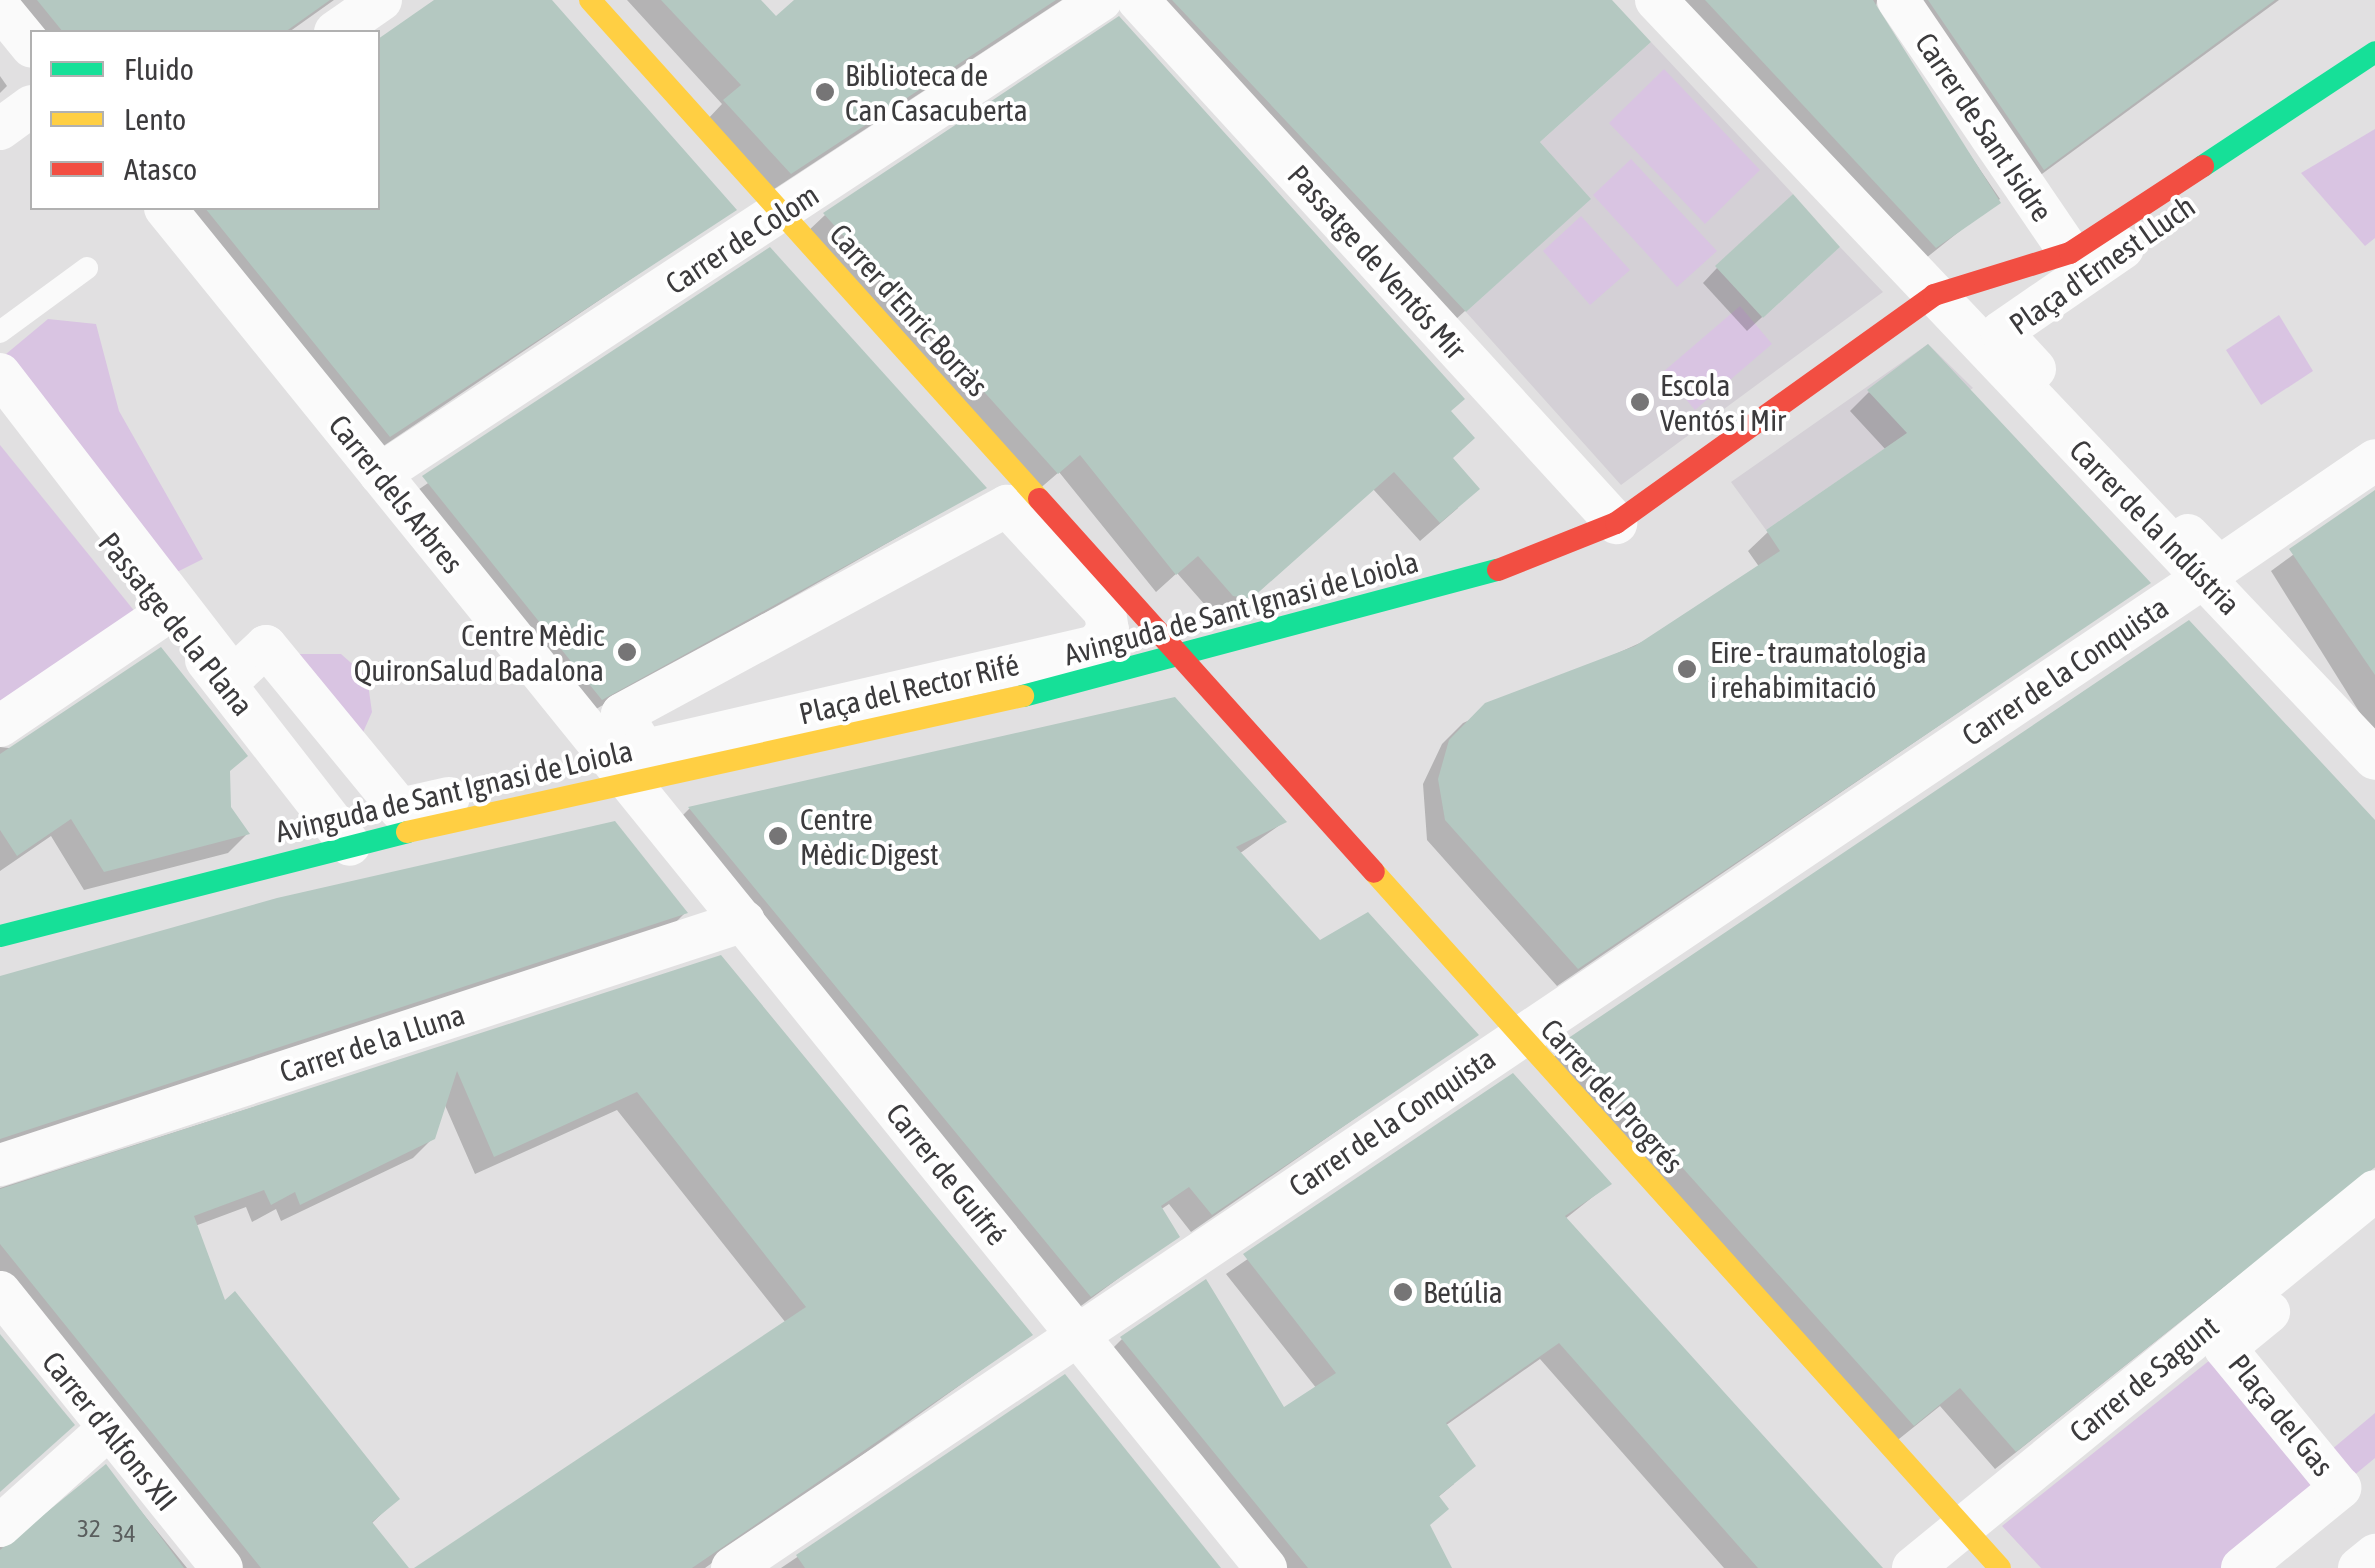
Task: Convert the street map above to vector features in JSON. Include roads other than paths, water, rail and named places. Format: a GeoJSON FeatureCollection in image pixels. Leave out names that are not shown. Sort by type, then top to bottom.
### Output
{"type":"FeatureCollection","features":[{"type":"Feature","properties":{"kind":"street"},"geometry":{"type":"LineString","coordinates":[[339,30],[381,0]]}},
{"type":"Feature","properties":{"kind":"street","name":"Carrer d'Enric Borràs"},"geometry":{"type":"LineString","coordinates":[[590,0],[1182,661]]}},
{"type":"Feature","properties":{"kind":"street","name":"Carrer de Colom"},"geometry":{"type":"LineString","coordinates":[[380,474],[1101,0]]}},
{"type":"Feature","properties":{"kind":"street","name":"Passatge de Ventós Mir"},"geometry":{"type":"LineString","coordinates":[[1138,0],[1616,523]]}},
{"type":"Feature","properties":{"kind":"street","name":"Carrer de la Indústria"},"geometry":{"type":"LineString","coordinates":[[1656,0],[2375,759]]}},
{"type":"Feature","properties":{"kind":"street","name":"Carrer de Sant Isidre"},"geometry":{"type":"LineString","coordinates":[[1898,0],[2070,253]]}},
{"type":"Feature","properties":{"kind":"street"},"geometry":{"type":"LineString","coordinates":[[0,8],[30,45]]}},
{"type":"Feature","properties":{"kind":"street","name":"Avinguda de Sant Ignasi de Loiola"},"geometry":{"type":"LineString","coordinates":[[0,936],[350,845],[1182,661],[1511,566],[1616,523],[1934,295],[2070,253],[2375,52]]}},
{"type":"Feature","properties":{"kind":"street","name":"Plaça d'Ernest Lluch"},"geometry":{"type":"LineString","coordinates":[[2375,83],[2000,332],[2219,568],[2375,460]]}},
{"type":"Feature","properties":{"kind":"street"},"geometry":{"type":"LineString","coordinates":[[0,129],[30,107]]}},
{"type":"Feature","properties":{"kind":"street"},"geometry":{"type":"LineString","coordinates":[[0,374],[233,677],[266,646],[400,809],[566,772],[572,755],[565,732],[142,210]]}},
{"type":"Feature","properties":{"kind":"street","name":"Carrer dels Arbres"},"geometry":{"type":"LineString","coordinates":[[167,210],[624,782]]}},
{"type":"Feature","properties":{"kind":"street","name":"Passatge de la Plana"},"geometry":{"type":"LineString","coordinates":[[0,406],[350,845]]}},
{"type":"Feature","properties":{"kind":"street","name":"Plaça del Rector Rifé"},"geometry":{"type":"LineString","coordinates":[[1007,506],[1105,612],[1108,630],[1096,646],[644,750],[622,714],[630,713],[1007,506]]}},
{"type":"Feature","properties":{"kind":"street","name":"Carrer de la Conquista"},"geometry":{"type":"LineString","coordinates":[[756,1562],[1517,1036],[2203,578]]}},
{"type":"Feature","properties":{"kind":"street"},"geometry":{"type":"LineString","coordinates":[[0,726],[168,612]]}},
{"type":"Feature","properties":{"kind":"street","name":"Carrer del Progrés"},"geometry":{"type":"LineString","coordinates":[[1182,661],[2000,1568]]}},
{"type":"Feature","properties":{"kind":"street","name":"Carrer de Guifré"},"geometry":{"type":"LineString","coordinates":[[624,782],[744,921],[1266,1568]]}},
{"type":"Feature","properties":{"kind":"street","name":"Carrer de la Lluna"},"geometry":{"type":"LineString","coordinates":[[0,1165],[744,921]]}},
{"type":"Feature","properties":{"kind":"street","name":"Carrer de Sagunt"},"geometry":{"type":"LineString","coordinates":[[1913,1568],[2375,1191]]}},
{"type":"Feature","properties":{"kind":"street","name":"Plaça del Gas"},"geometry":{"type":"LineString","coordinates":[[2242,1568],[2340,1488],[2225,1348],[2375,1226]]}},
{"type":"Feature","properties":{"kind":"street","name":"Carrer d'Alfons XII"},"geometry":{"type":"LineString","coordinates":[[0,1292],[107,1430],[222,1568]]}},
{"type":"Feature","properties":{"kind":"street"},"geometry":{"type":"LineString","coordinates":[[0,1526],[107,1430]]}},
{"type":"Feature","properties":{"kind":"street"},"geometry":{"type":"LineString","coordinates":[[2359,1568],[2375,1555]]}},
{"type":"Feature","properties":{"kind":"lane"},"geometry":{"type":"LineString","coordinates":[[0,332],[87,268]]}},
{"type":"Feature","properties":{"kind":"lane"},"geometry":{"type":"LineString","coordinates":[[256,657],[395,836]]}},
{"type":"Feature","properties":{"kind":"place","name":"Biblioteca de Can Casacuberta"},"geometry":{"type":"Point","coordinates":[825,92]}},
{"type":"Feature","properties":{"kind":"place","name":"Escola Ventós i Mir"},"geometry":{"type":"Point","coordinates":[1640,402]}},
{"type":"Feature","properties":{"kind":"place","name":"Centre Mèdic QuironSalud Badalona"},"geometry":{"type":"Point","coordinates":[627,652]}},
{"type":"Feature","properties":{"kind":"place","name":"Eire - traumatologia i rehabimitació"},"geometry":{"type":"Point","coordinates":[1687,669]}},
{"type":"Feature","properties":{"kind":"place","name":"Centre Mèdic Digest"},"geometry":{"type":"Point","coordinates":[778,836]}},
{"type":"Feature","properties":{"kind":"place","name":"Betúlia"},"geometry":{"type":"Point","coordinates":[1403,1292]}}]}
